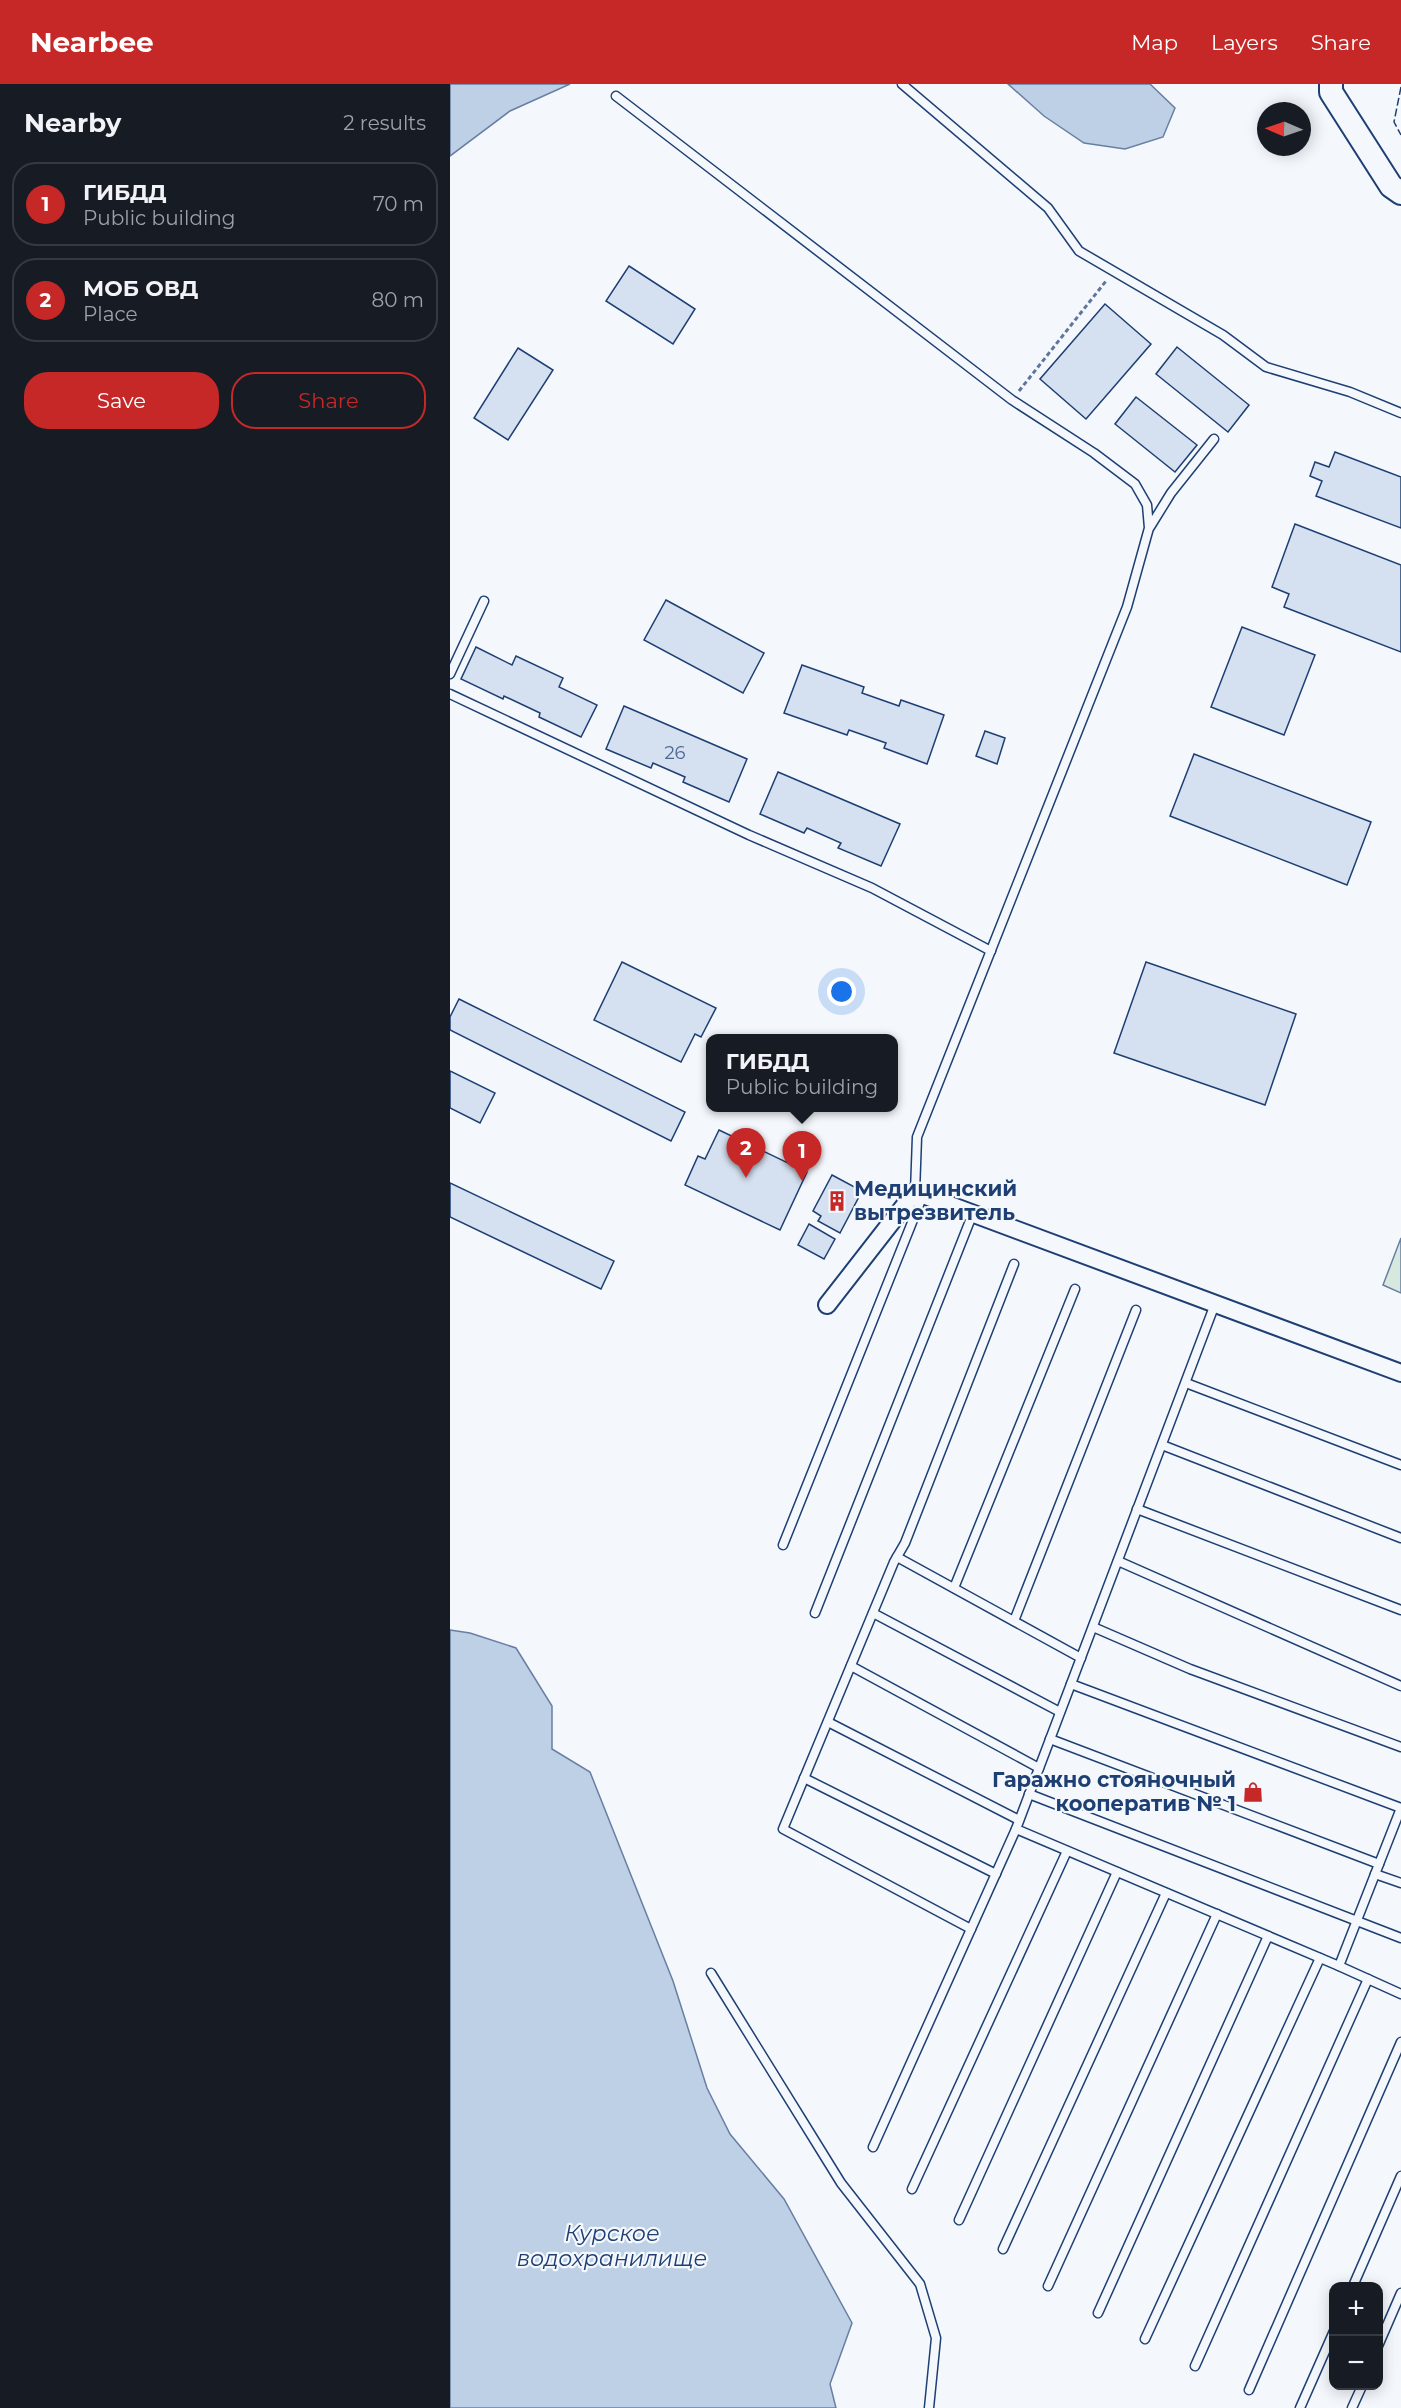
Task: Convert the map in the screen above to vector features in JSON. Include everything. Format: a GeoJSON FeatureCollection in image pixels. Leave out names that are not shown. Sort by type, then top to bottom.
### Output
{"type":"FeatureCollection","features":[{"type":"Feature","properties":{"kind":"street"},"geometry":{"type":"LineString","coordinates":[[1331,84],[1331,92],[1391,186],[1401,193]]}},
{"type":"Feature","properties":{"kind":"street"},"geometry":{"type":"LineString","coordinates":[[827,1305],[919,1193],[1401,1373]]}},
{"type":"Feature","properties":{"kind":"lane"},"geometry":{"type":"LineString","coordinates":[[902,84],[1048,208],[1079,251],[1223,335],[1266,367],[1350,392],[1401,413]]}},
{"type":"Feature","properties":{"kind":"lane"},"geometry":{"type":"LineString","coordinates":[[616,96],[1012,400],[1094,453],[1135,484],[1147,505],[1149,528]]}},
{"type":"Feature","properties":{"kind":"lane"},"geometry":{"type":"LineString","coordinates":[[783,1545],[919,1193],[917,1137],[1127,607],[1149,528],[1171,494],[1214,439]]}},
{"type":"Feature","properties":{"kind":"lane"},"geometry":{"type":"LineString","coordinates":[[450,674],[484,601]]}},
{"type":"Feature","properties":{"kind":"lane"},"geometry":{"type":"LineString","coordinates":[[450,694],[749,835],[872,888],[991,951]]}},
{"type":"Feature","properties":{"kind":"lane"},"geometry":{"type":"LineString","coordinates":[[815,1613],[973,1213]]}},
{"type":"Feature","properties":{"kind":"lane"},"geometry":{"type":"LineString","coordinates":[[971,1929],[783,1829],[904,1544],[1014,1264]]}},
{"type":"Feature","properties":{"kind":"lane"},"geometry":{"type":"LineString","coordinates":[[954,1588],[1075,1289]]}},
{"type":"Feature","properties":{"kind":"lane"},"geometry":{"type":"LineString","coordinates":[[873,2146],[1017,1825],[1215,1304]]}},
{"type":"Feature","properties":{"kind":"lane"},"geometry":{"type":"LineString","coordinates":[[1014,1621],[1136,1311]]}},
{"type":"Feature","properties":{"kind":"lane"},"geometry":{"type":"LineString","coordinates":[[1186,1383],[1401,1465]]}},
{"type":"Feature","properties":{"kind":"lane"},"geometry":{"type":"LineString","coordinates":[[1162,1446],[1401,1538]]}},
{"type":"Feature","properties":{"kind":"lane"},"geometry":{"type":"LineString","coordinates":[[1137,1509],[1401,1610]]}},
{"type":"Feature","properties":{"kind":"lane"},"geometry":{"type":"LineString","coordinates":[[897,1557],[1081,1658]]}},
{"type":"Feature","properties":{"kind":"lane"},"geometry":{"type":"LineString","coordinates":[[1118,1561],[1401,1686]]}},
{"type":"Feature","properties":{"kind":"lane"},"geometry":{"type":"LineString","coordinates":[[873,1613],[1060,1712]]}},
{"type":"Feature","properties":{"kind":"lane"},"geometry":{"type":"LineString","coordinates":[[1093,1627],[1190,1669],[1401,1747]]}},
{"type":"Feature","properties":{"kind":"lane"},"geometry":{"type":"LineString","coordinates":[[851,1666],[1039,1768]]}},
{"type":"Feature","properties":{"kind":"lane"},"geometry":{"type":"LineString","coordinates":[[1071,1684],[1401,1808],[1398,1825],[1379,1864],[1340,1966]]}},
{"type":"Feature","properties":{"kind":"lane"},"geometry":{"type":"LineString","coordinates":[[828,1722],[1067,1851],[1401,1994]]}},
{"type":"Feature","properties":{"kind":"lane"},"geometry":{"type":"LineString","coordinates":[[1050,1739],[1379,1864]]}},
{"type":"Feature","properties":{"kind":"lane"},"geometry":{"type":"LineString","coordinates":[[804,1778],[996,1874]]}},
{"type":"Feature","properties":{"kind":"lane"},"geometry":{"type":"LineString","coordinates":[[1029,1794],[1401,1938]]}},
{"type":"Feature","properties":{"kind":"lane"},"geometry":{"type":"LineString","coordinates":[[912,2189],[1067,1851]]}},
{"type":"Feature","properties":{"kind":"lane"},"geometry":{"type":"LineString","coordinates":[[959,2220],[1117,1872]]}},
{"type":"Feature","properties":{"kind":"lane"},"geometry":{"type":"LineString","coordinates":[[1375,1874],[1401,1883]]}},
{"type":"Feature","properties":{"kind":"lane"},"geometry":{"type":"LineString","coordinates":[[1003,2250],[1166,1893]]}},
{"type":"Feature","properties":{"kind":"lane"},"geometry":{"type":"LineString","coordinates":[[1048,2286],[1217,1914]]}},
{"type":"Feature","properties":{"kind":"lane"},"geometry":{"type":"LineString","coordinates":[[1098,2313],[1268,1936]]}},
{"type":"Feature","properties":{"kind":"lane"},"geometry":{"type":"LineString","coordinates":[[1145,2339],[1320,1958]]}},
{"type":"Feature","properties":{"kind":"lane"},"geometry":{"type":"LineString","coordinates":[[711,1973],[841,2183],[920,2284],[936,2338],[928,2408]]}},
{"type":"Feature","properties":{"kind":"lane"},"geometry":{"type":"LineString","coordinates":[[1195,2366],[1368,1980]]}},
{"type":"Feature","properties":{"kind":"lane"},"geometry":{"type":"LineString","coordinates":[[1249,2391],[1401,2042]]}},
{"type":"Feature","properties":{"kind":"lane"},"geometry":{"type":"LineString","coordinates":[[1355,2282],[1401,2176]]}},
{"type":"Feature","properties":{"kind":"lane"},"geometry":{"type":"LineString","coordinates":[[1382,2336],[1401,2293]]}},
{"type":"Feature","properties":{"kind":"lane"},"geometry":{"type":"LineString","coordinates":[[1300,2408],[1332,2336]]}},
{"type":"Feature","properties":{"kind":"lane"},"geometry":{"type":"LineString","coordinates":[[1352,2408],[1360,2390]]}},
{"type":"Feature","properties":{"kind":"path"},"geometry":{"type":"LineString","coordinates":[[1012,400],[1113,271]]}},
{"type":"Feature","properties":{"kind":"shaded area"},"geometry":{"type":"Polygon","coordinates":[[[1401,1238],[1401,1293],[1383,1285],[1401,1238]]]}},
{"type":"Feature","properties":{"kind":"water"},"geometry":{"type":"Polygon","coordinates":[[[450,84],[570,84],[510,111],[450,156],[450,84]]]}},
{"type":"Feature","properties":{"kind":"water"},"geometry":{"type":"Polygon","coordinates":[[[1008,84],[1150,84],[1175,108],[1163,137],[1125,149],[1084,143],[1044,116],[1008,84]]]}},
{"type":"Feature","properties":{"kind":"water","name":"Курское водохранилище"},"geometry":{"type":"Polygon","coordinates":[[[450,1630],[470,1633],[516,1648],[552,1706],[552,1749],[590,1772],[673,1981],[707,2088],[730,2134],[784,2199],[852,2323],[830,2384],[836,2408],[450,2408],[450,1630]]]}},
{"type":"Feature","properties":{"kind":"building"},"geometry":{"type":"Polygon","coordinates":[[[629,266],[695,309],[673,344],[606,301],[629,266]]]}},
{"type":"Feature","properties":{"kind":"building"},"geometry":{"type":"Polygon","coordinates":[[[1105,304],[1151,344],[1086,419],[1040,379],[1105,304]]]}},
{"type":"Feature","properties":{"kind":"building"},"geometry":{"type":"Polygon","coordinates":[[[1177,347],[1249,405],[1228,432],[1156,374],[1177,347]]]}},
{"type":"Feature","properties":{"kind":"building"},"geometry":{"type":"Polygon","coordinates":[[[518,348],[553,370],[508,440],[474,418],[518,348]]]}},
{"type":"Feature","properties":{"kind":"building"},"geometry":{"type":"Polygon","coordinates":[[[1136,397],[1197,445],[1175,472],[1115,424],[1136,397]]]}},
{"type":"Feature","properties":{"kind":"building"},"geometry":{"type":"Polygon","coordinates":[[[1335,452],[1401,477],[1401,528],[1316,496],[1322,481],[1310,476],[1315,462],[1329,467],[1335,452]]]}},
{"type":"Feature","properties":{"kind":"building"},"geometry":{"type":"Polygon","coordinates":[[[1295,524],[1401,565],[1401,652],[1284,607],[1289,594],[1272,587],[1295,524]]]}},
{"type":"Feature","properties":{"kind":"building"},"geometry":{"type":"Polygon","coordinates":[[[666,600],[764,653],[743,693],[644,640],[666,600]]]}},
{"type":"Feature","properties":{"kind":"building"},"geometry":{"type":"Polygon","coordinates":[[[1242,627],[1315,655],[1284,735],[1211,707],[1242,627]]]}},
{"type":"Feature","properties":{"kind":"building"},"geometry":{"type":"Polygon","coordinates":[[[476,647],[512,665],[516,656],[563,678],[559,687],[597,705],[581,737],[539,717],[540,713],[461,679],[476,647]]]}},
{"type":"Feature","properties":{"kind":"building"},"geometry":{"type":"Polygon","coordinates":[[[802,665],[864,687],[862,693],[899,706],[901,700],[944,715],[927,764],[884,748],[886,743],[849,730],[847,735],[784,713],[802,665]]]}},
{"type":"Feature","properties":{"kind":"building"},"geometry":{"type":"Polygon","coordinates":[[[624,706],[747,759],[729,802],[683,782],[685,777],[653,763],[651,768],[606,749],[624,706]]]}},
{"type":"Feature","properties":{"kind":"building"},"geometry":{"type":"Polygon","coordinates":[[[985,731],[1005,738],[997,764],[976,756],[985,731]]]}},
{"type":"Feature","properties":{"kind":"building"},"geometry":{"type":"Polygon","coordinates":[[[1194,754],[1371,822],[1347,885],[1170,816],[1194,754]]]}},
{"type":"Feature","properties":{"kind":"building"},"geometry":{"type":"Polygon","coordinates":[[[778,772],[900,824],[881,866],[838,848],[841,843],[807,828],[804,833],[760,814],[778,772]]]}},
{"type":"Feature","properties":{"kind":"building"},"geometry":{"type":"Polygon","coordinates":[[[622,962],[716,1008],[701,1037],[695,1034],[681,1062],[594,1020],[622,962]]]}},
{"type":"Feature","properties":{"kind":"building"},"geometry":{"type":"Polygon","coordinates":[[[1146,962],[1296,1014],[1265,1105],[1114,1053],[1146,962]]]}},
{"type":"Feature","properties":{"kind":"building"},"geometry":{"type":"Polygon","coordinates":[[[459,999],[685,1112],[671,1141],[450,1030],[450,1017],[459,999]]]}},
{"type":"Feature","properties":{"kind":"building"},"geometry":{"type":"Polygon","coordinates":[[[450,1071],[495,1093],[480,1123],[450,1108],[450,1071]]]}},
{"type":"Feature","properties":{"kind":"building"},"geometry":{"type":"Polygon","coordinates":[[[719,1130],[807,1172],[780,1230],[685,1185],[698,1156],[705,1159],[719,1130]]]}},
{"type":"Feature","properties":{"kind":"building","name":"Медицинский вытрезвитель"},"geometry":{"type":"Polygon","coordinates":[[[832,1175],[862,1191],[840,1233],[818,1221],[821,1216],[813,1211],[832,1175]]]}},
{"type":"Feature","properties":{"kind":"building"},"geometry":{"type":"Polygon","coordinates":[[[450,1183],[614,1261],[601,1289],[450,1217],[450,1183]]]}},
{"type":"Feature","properties":{"kind":"building"},"geometry":{"type":"Polygon","coordinates":[[[809,1224],[835,1239],[824,1259],[798,1245],[809,1224]]]}},
{"type":"Feature","properties":{"kind":"fence"},"geometry":{"type":"LineString","coordinates":[[1401,87],[1394,122],[1401,135]]}},
{"type":"Feature","properties":{"kind":"place","name":"МОБ ОВД"},"geometry":{"type":"Point","coordinates":[746,1178]}},
{"type":"Feature","properties":{"kind":"place","name":"ГИБДД"},"geometry":{"type":"Point","coordinates":[802,1181]}},
{"type":"Feature","properties":{"kind":"place","name":"Медицинский вытрезвитель"},"geometry":{"type":"Point","coordinates":[837,1201]}},
{"type":"Feature","properties":{"kind":"place","name":"Гаражно стояночный кооператив № 1"},"geometry":{"type":"Point","coordinates":[1253,1792]}}]}
